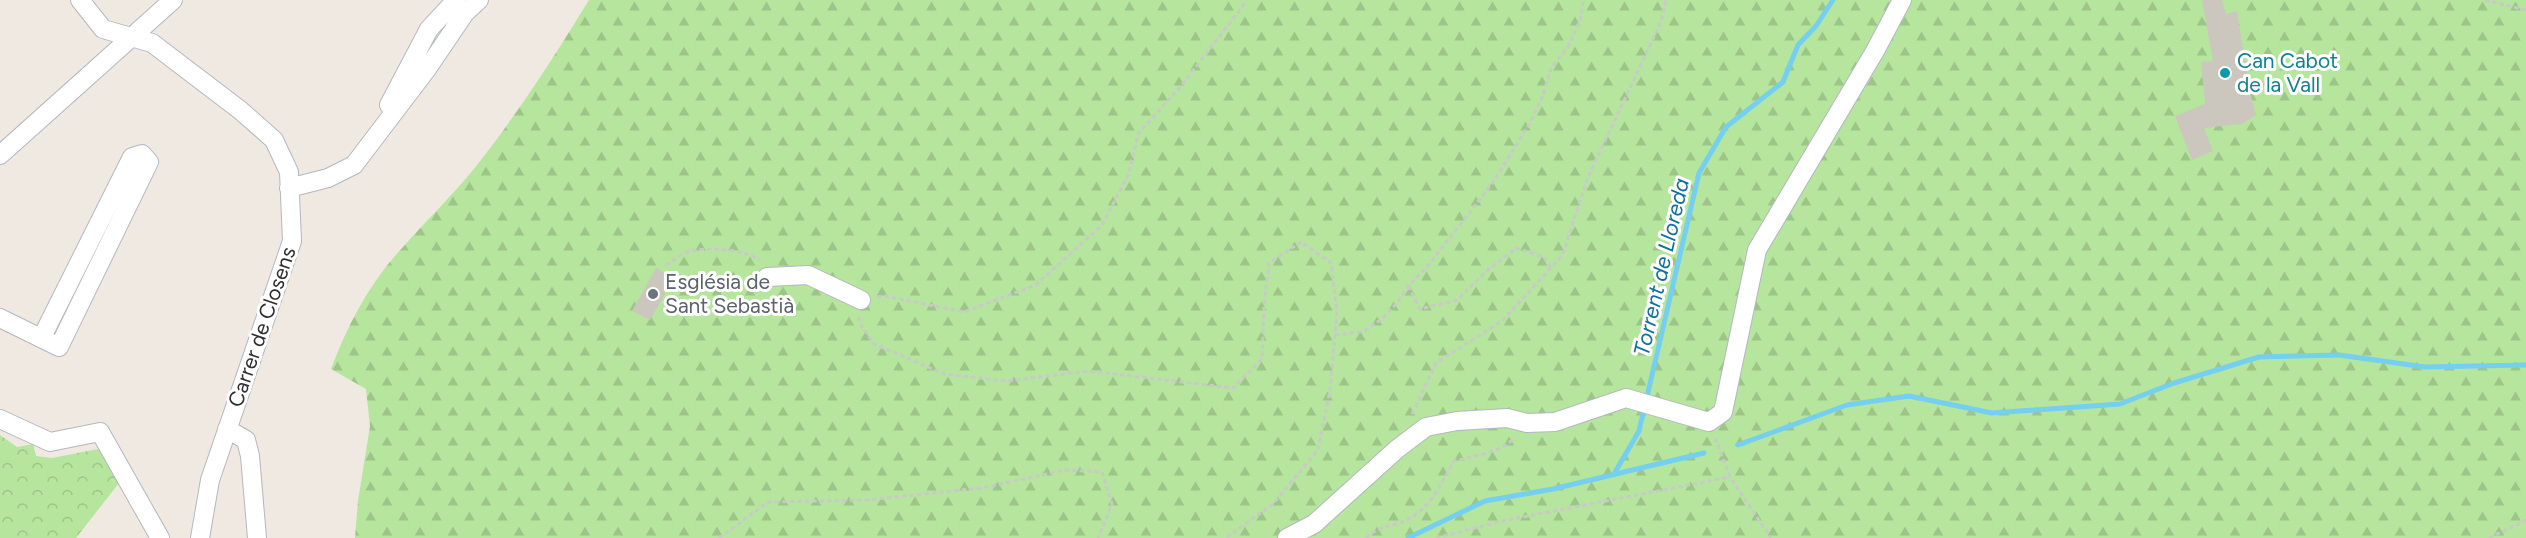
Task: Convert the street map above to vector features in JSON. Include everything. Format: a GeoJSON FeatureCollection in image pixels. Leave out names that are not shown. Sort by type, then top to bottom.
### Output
{"type":"FeatureCollection","features":[{"type":"Feature","properties":{"kind":"street","name":"Carrer de Closens"},"geometry":{"type":"LineString","coordinates":[[80,0],[103,29],[152,44],[240,110],[274,140],[289,172],[292,241],[210,480],[200,538]]}},
{"type":"Feature","properties":{"kind":"street"},"geometry":{"type":"LineString","coordinates":[[0,155],[172,0]]}},
{"type":"Feature","properties":{"kind":"street"},"geometry":{"type":"LineString","coordinates":[[371,141],[429,28],[456,0]]}},
{"type":"Feature","properties":{"kind":"street"},"geometry":{"type":"LineString","coordinates":[[289,188],[328,178],[354,165],[428,69],[465,13],[479,0]]}},
{"type":"Feature","properties":{"kind":"street"},"geometry":{"type":"LineString","coordinates":[[1287,538],[1314,524],[1397,448],[1426,428],[1457,421],[1497,418],[1527,423],[1555,422],[1626,398],[1709,422],[1724,412],[1757,250],[1875,51],[1902,0]]}},
{"type":"Feature","properties":{"kind":"street"},"geometry":{"type":"LineString","coordinates":[[0,318],[59,347],[149,162],[142,154],[132,157],[42,337]]}},
{"type":"Feature","properties":{"kind":"street"},"geometry":{"type":"LineString","coordinates":[[90,241],[108,248]]}},
{"type":"Feature","properties":{"kind":"street"},"geometry":{"type":"LineString","coordinates":[[768,272],[808,275],[861,300]]}},
{"type":"Feature","properties":{"kind":"street"},"geometry":{"type":"LineString","coordinates":[[0,419],[50,442],[100,432],[160,538]]}},
{"type":"Feature","properties":{"kind":"street","name":"Carrer de Closens"},"geometry":{"type":"LineString","coordinates":[[227,429],[246,440],[250,456],[257,538]]}},
{"type":"Feature","properties":{"kind":"path"},"geometry":{"type":"LineString","coordinates":[[1226,538],[1273,504],[1318,450],[1330,390],[1337,313],[1331,263],[1301,242],[1269,263],[1264,306],[1262,359],[1233,388],[1089,371],[1007,381],[944,374],[874,344],[859,322],[861,300],[885,296],[964,312],[1036,285],[1102,225],[1129,172],[1138,134],[1180,86],[1243,6],[1245,0]]}},
{"type":"Feature","properties":{"kind":"path"},"geometry":{"type":"LineString","coordinates":[[1335,335],[1365,330],[1383,318],[1408,286],[1427,267],[1491,185],[1529,125],[1542,98],[1551,68],[1568,47],[1581,18],[1583,0]]}},
{"type":"Feature","properties":{"kind":"path"},"geometry":{"type":"LineString","coordinates":[[1411,417],[1436,363],[1502,321],[1562,256],[1588,177],[1661,21],[1666,0]]}},
{"type":"Feature","properties":{"kind":"path"},"geometry":{"type":"LineString","coordinates":[[2485,0],[2526,10]]}},
{"type":"Feature","properties":{"kind":"path"},"geometry":{"type":"LineString","coordinates":[[1408,286],[1420,309],[1457,300],[1490,268],[1516,248],[1544,257],[1551,268]]}},
{"type":"Feature","properties":{"kind":"path"},"geometry":{"type":"LineString","coordinates":[[666,265],[689,251],[726,250],[753,256],[768,272]]}},
{"type":"Feature","properties":{"kind":"path"},"geometry":{"type":"LineString","coordinates":[[1709,422],[1730,477],[1771,538]]}},
{"type":"Feature","properties":{"kind":"path"},"geometry":{"type":"LineString","coordinates":[[1366,538],[1372,532],[1412,517],[1419,511],[1438,489],[1454,461],[1495,450],[1511,442],[1527,423]]}},
{"type":"Feature","properties":{"kind":"path"},"geometry":{"type":"LineString","coordinates":[[719,538],[768,501],[867,500],[981,488],[1066,470],[1102,472],[1112,504],[1098,538]]}},
{"type":"Feature","properties":{"kind":"path"},"geometry":{"type":"LineString","coordinates":[[1436,538],[1502,521],[1730,477]]}},
{"type":"Feature","properties":{"kind":"path"},"geometry":{"type":"LineString","coordinates":[[2489,538],[2526,520]]}},
{"type":"Feature","properties":{"kind":"green space"},"geometry":{"type":"Polygon","coordinates":[[[589,0],[2526,0],[2526,538],[355,538],[358,501],[370,426],[366,389],[331,369],[338,352],[361,304],[380,274],[489,150],[534,87],[589,0]]]}},
{"type":"Feature","properties":{"kind":"green space"},"geometry":{"type":"Polygon","coordinates":[[[0,435],[17,447],[33,444],[36,456],[52,458],[103,448],[119,483],[76,538],[0,538],[0,435]]]}},
{"type":"Feature","properties":{"kind":"building","name":"Can Cabot de la Vall"},"geometry":{"type":"Polygon","coordinates":[[[2202,0],[2222,0],[2226,14],[2237,11],[2249,88],[2256,115],[2242,124],[2204,128],[2213,151],[2192,160],[2175,116],[2205,104],[2201,62],[2213,61],[2202,0]]]}},
{"type":"Feature","properties":{"kind":"building","name":"Església de Sant Sebastià"},"geometry":{"type":"Polygon","coordinates":[[[656,268],[674,278],[650,320],[632,311],[656,268]]]}},
{"type":"Feature","properties":{"kind":"waterway","name":"Torrent de Lloreda"},"geometry":{"type":"LineString","coordinates":[[1614,474],[1639,431],[1699,173],[1726,127],[1783,82],[1798,45],[1816,26],[1833,0]]}},
{"type":"Feature","properties":{"kind":"waterway"},"geometry":{"type":"LineString","coordinates":[[1738,445],[1847,405],[1909,396],[1992,413],[2120,404],[2174,383],[2259,357],[2339,355],[2425,367],[2526,365]]}},
{"type":"Feature","properties":{"kind":"waterway"},"geometry":{"type":"LineString","coordinates":[[1408,538],[1485,501],[1553,489],[1704,453]]}},
{"type":"Feature","properties":{"kind":"place","name":"Can Cabot de la Vall"},"geometry":{"type":"Point","coordinates":[2225,73]}},
{"type":"Feature","properties":{"kind":"place","name":"Església de Sant Sebastià"},"geometry":{"type":"Point","coordinates":[653,294]}}]}
